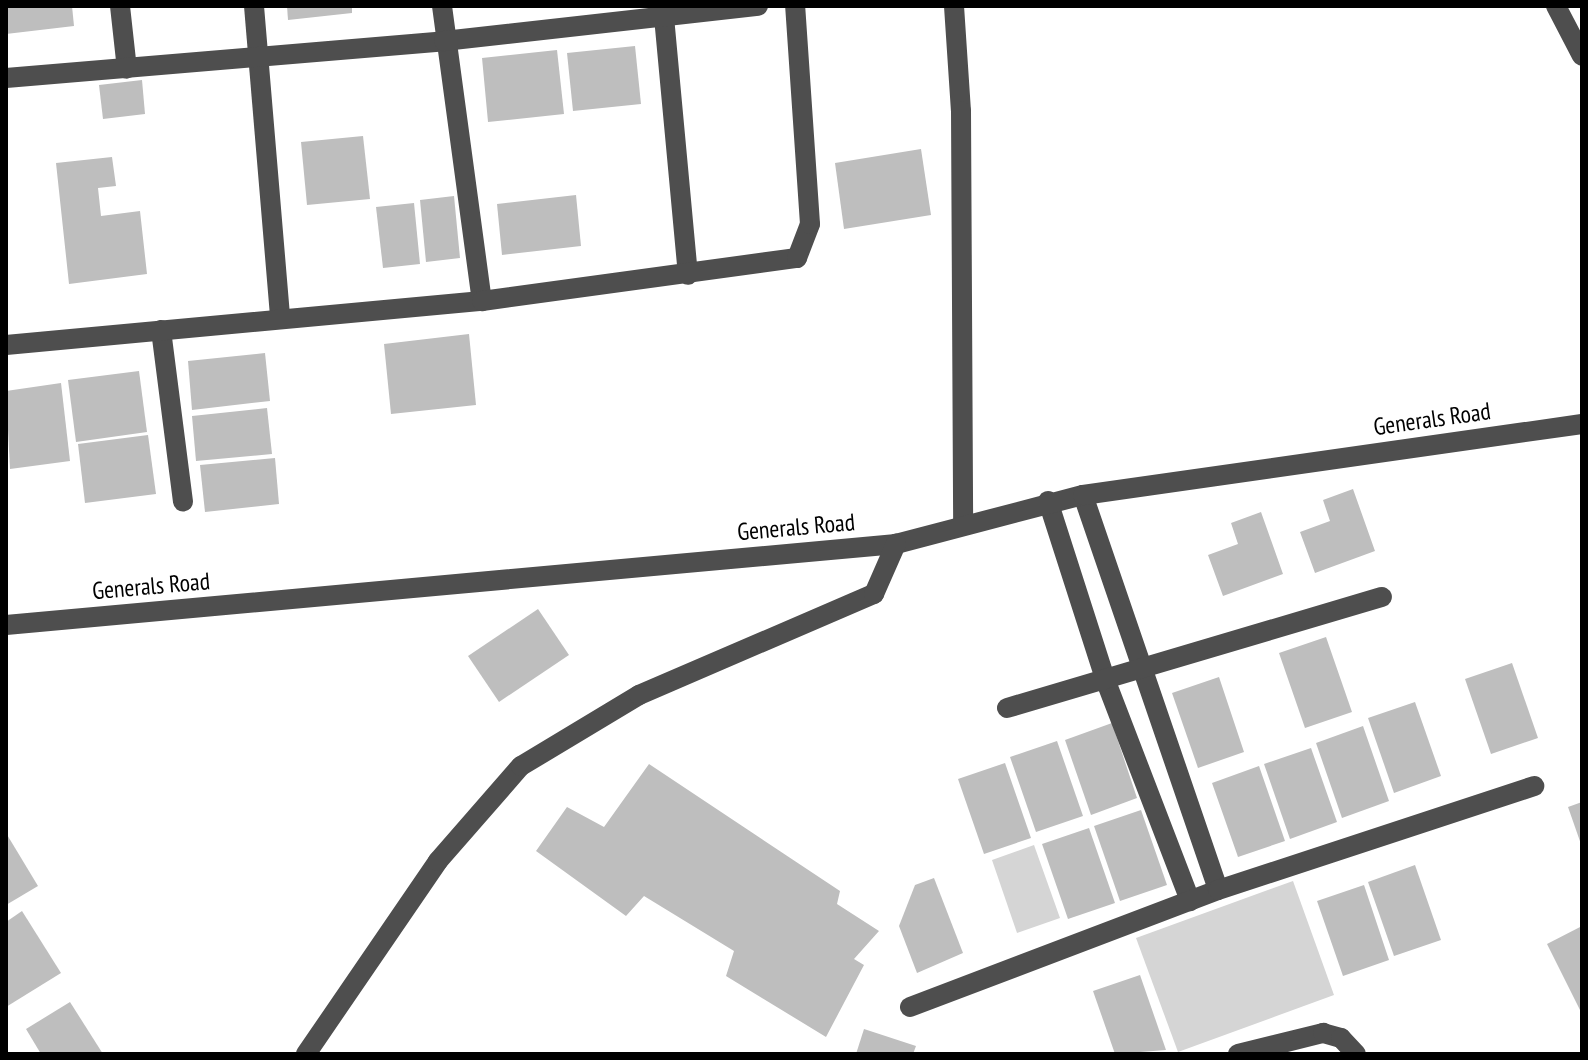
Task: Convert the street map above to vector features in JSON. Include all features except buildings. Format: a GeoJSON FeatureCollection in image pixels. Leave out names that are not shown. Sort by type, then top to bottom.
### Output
{"type":"FeatureCollection","features":[{"type":"Feature","properties":{"kind":"street"},"geometry":{"type":"LineString","coordinates":[[120,6],[127,69]]}},
{"type":"Feature","properties":{"kind":"street"},"geometry":{"type":"LineString","coordinates":[[254,6],[280,318]]}},
{"type":"Feature","properties":{"kind":"street"},"geometry":{"type":"LineString","coordinates":[[442,6],[444,41],[482,301]]}},
{"type":"Feature","properties":{"kind":"street"},"geometry":{"type":"LineString","coordinates":[[6,78],[444,41],[663,12],[758,6]]}},
{"type":"Feature","properties":{"kind":"street"},"geometry":{"type":"LineString","coordinates":[[6,345],[482,301],[775,264],[797,258],[806,247],[810,224],[795,6]]}},
{"type":"Feature","properties":{"kind":"street"},"geometry":{"type":"LineString","coordinates":[[954,6],[961,111],[963,521]]}},
{"type":"Feature","properties":{"kind":"street"},"geometry":{"type":"LineString","coordinates":[[1556,6],[1582,56]]}},
{"type":"Feature","properties":{"kind":"street"},"geometry":{"type":"LineString","coordinates":[[663,12],[688,275]]}},
{"type":"Feature","properties":{"kind":"street"},"geometry":{"type":"LineString","coordinates":[[161,330],[183,502]]}},
{"type":"Feature","properties":{"kind":"street","name":"Generals Road"},"geometry":{"type":"LineString","coordinates":[[6,625],[896,544],[963,521],[1048,501],[1582,424]]}},
{"type":"Feature","properties":{"kind":"street"},"geometry":{"type":"LineString","coordinates":[[1083,495],[1218,890]]}},
{"type":"Feature","properties":{"kind":"street"},"geometry":{"type":"LineString","coordinates":[[1048,501],[1105,679],[1190,901]]}},
{"type":"Feature","properties":{"kind":"street"},"geometry":{"type":"LineString","coordinates":[[306,1054],[438,861],[521,766],[639,695],[874,594],[896,544]]}},
{"type":"Feature","properties":{"kind":"street"},"geometry":{"type":"LineString","coordinates":[[1007,708],[1382,597]]}},
{"type":"Feature","properties":{"kind":"street"},"geometry":{"type":"LineString","coordinates":[[910,1007],[1218,890],[1534,786]]}},
{"type":"Feature","properties":{"kind":"street"},"geometry":{"type":"LineString","coordinates":[[1238,1054],[1323,1033],[1341,1038],[1356,1054]]}},
{"type":"Feature","properties":{"kind":"shaded area"},"geometry":{"type":"Polygon","coordinates":[[[1034,845],[1060,918],[1017,933],[992,860],[1034,845]]]}},
{"type":"Feature","properties":{"kind":"shaded area"},"geometry":{"type":"Polygon","coordinates":[[[1293,881],[1334,995],[1178,1052],[1136,938],[1293,881]]]}}]}
